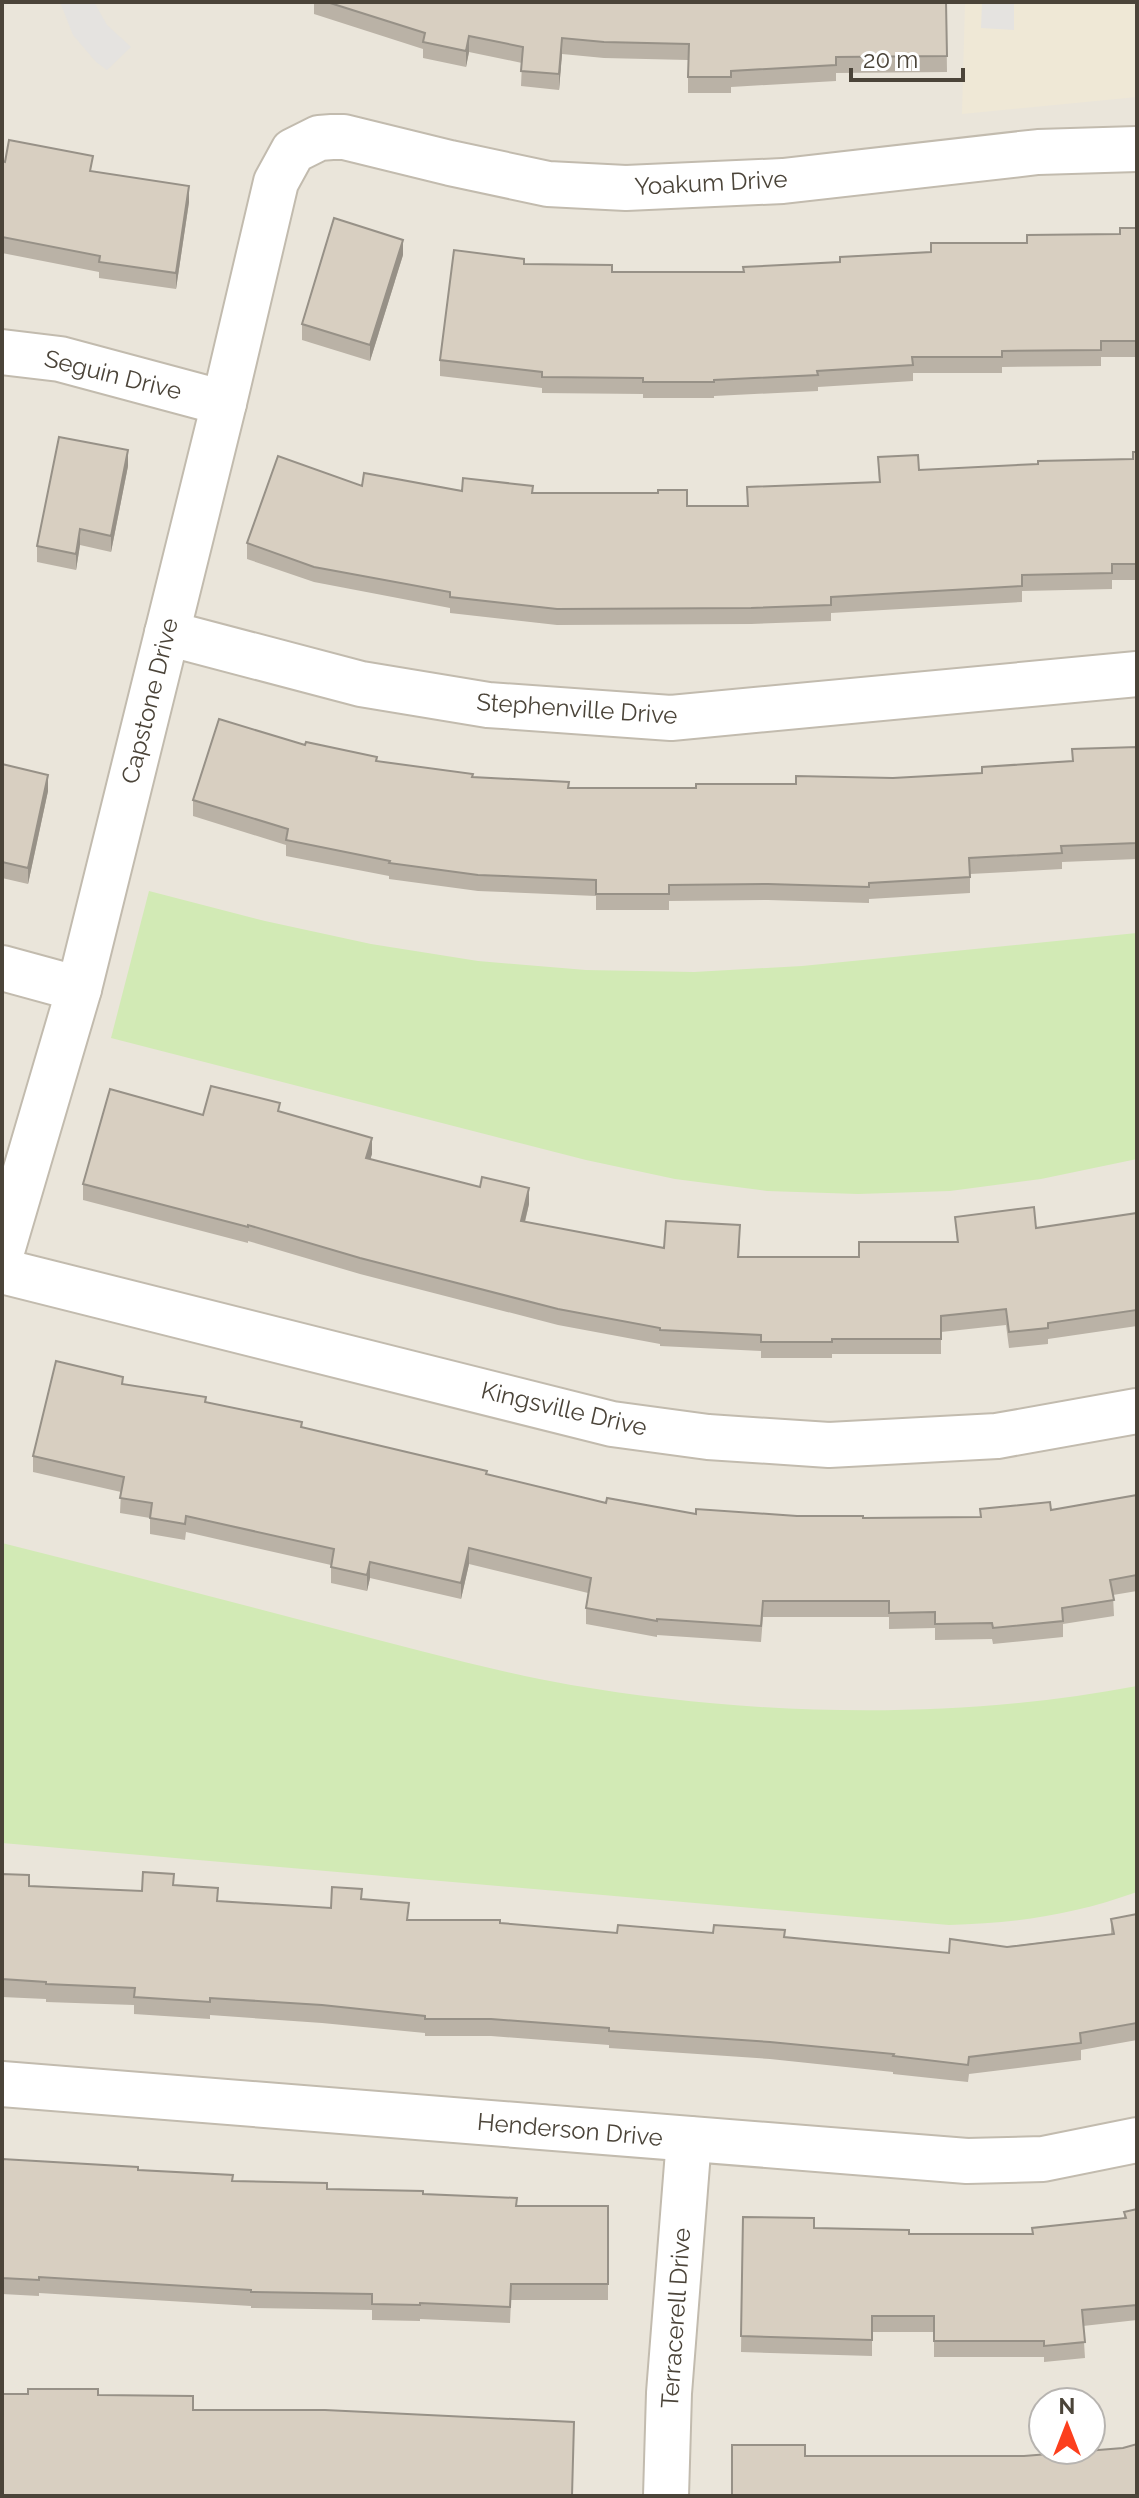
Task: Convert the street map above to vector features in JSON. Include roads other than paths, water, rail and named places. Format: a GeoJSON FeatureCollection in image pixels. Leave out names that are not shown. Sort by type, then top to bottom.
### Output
{"type":"FeatureCollection","features":[{"type":"Feature","properties":{"kind":"street","name":"Yoakum Drive"},"geometry":{"type":"LineString","coordinates":[[293,151],[319,138],[344,137],[548,184],[626,188],[783,181],[1038,152],[1137,149]]}},
{"type":"Feature","properties":{"kind":"street","name":"Capstone Drive"},"geometry":{"type":"LineString","coordinates":[[2,1251],[79,989],[276,182],[293,151]]}},
{"type":"Feature","properties":{"kind":"street","name":"Seguin Drive"},"geometry":{"type":"LineString","coordinates":[[2,352],[60,359],[224,403]]}},
{"type":"Feature","properties":{"kind":"street","name":"Stephenville Drive"},"geometry":{"type":"LineString","coordinates":[[167,633],[375,686],[488,705],[671,718],[1137,674]]}},
{"type":"Feature","properties":{"kind":"street"},"geometry":{"type":"LineString","coordinates":[[2,968],[79,989]]}},
{"type":"Feature","properties":{"kind":"street","name":"Kingsville Drive"},"geometry":{"type":"LineString","coordinates":[[2,1271],[612,1424],[708,1437],[829,1445],[997,1436],[1137,1411]]}},
{"type":"Feature","properties":{"kind":"street","name":"Henderson Drive"},"geometry":{"type":"LineString","coordinates":[[2,2084],[967,2161],[1043,2159],[1137,2140]]}},
{"type":"Feature","properties":{"kind":"street","name":"Terracerell Drive"},"geometry":{"type":"LineString","coordinates":[[666,2496],[669,2393],[689,2139]]}}]}
